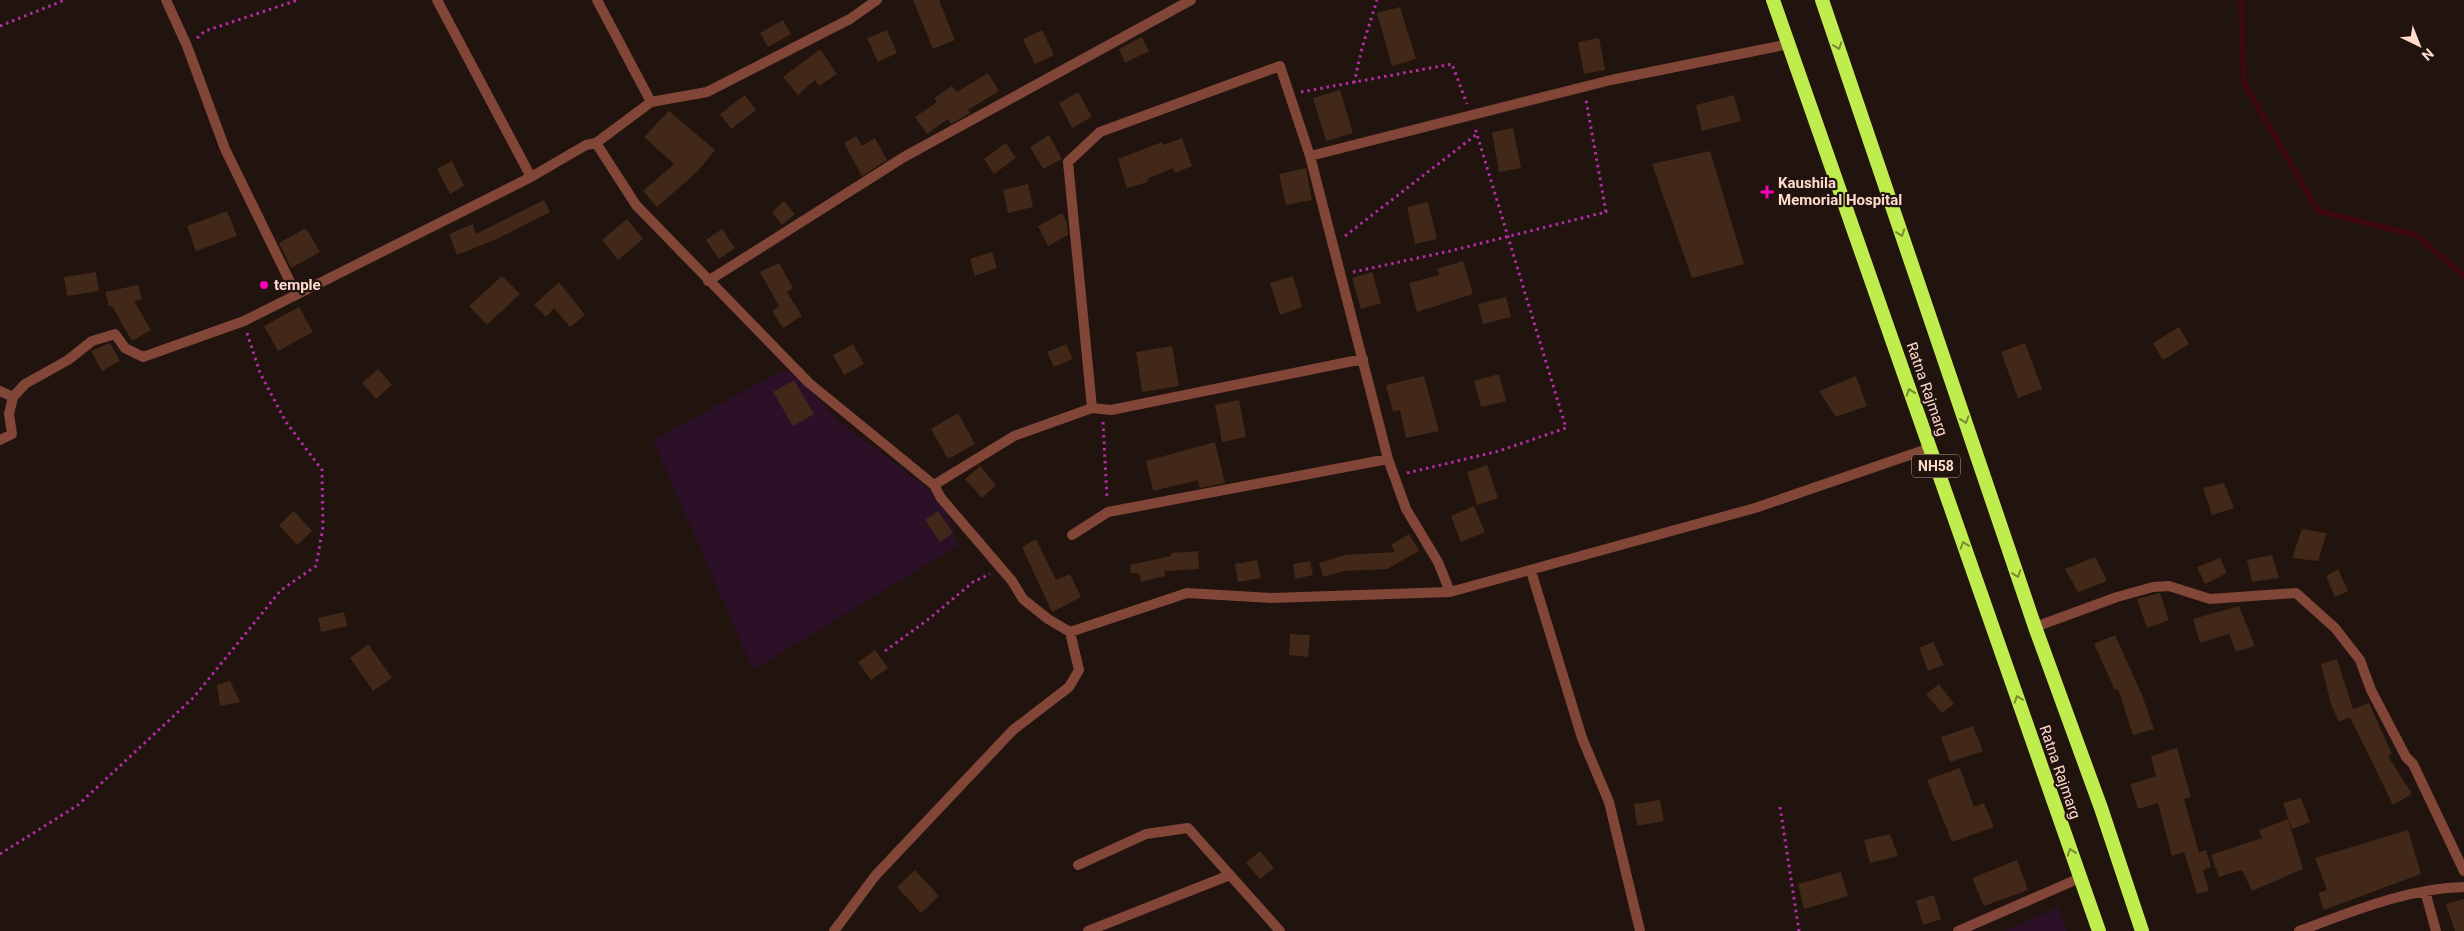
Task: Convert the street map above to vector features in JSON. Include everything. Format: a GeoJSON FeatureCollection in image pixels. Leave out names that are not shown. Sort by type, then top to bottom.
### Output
{"type":"FeatureCollection","features":[{"type":"Feature","properties":{"kind":"highway","name":"Ratna Rajmarg"},"geometry":{"type":"LineString","coordinates":[[1773,0],[2099,931]]}},
{"type":"Feature","properties":{"kind":"highway","name":"Ratna Rajmarg"},"geometry":{"type":"LineString","coordinates":[[1822,0],[2035,627],[2101,808],[2142,931]]}},
{"type":"Feature","properties":{"kind":"street"},"geometry":{"type":"LineString","coordinates":[[166,0],[187,46],[225,149],[296,294]]}},
{"type":"Feature","properties":{"kind":"street"},"geometry":{"type":"LineString","coordinates":[[437,0],[531,176]]}},
{"type":"Feature","properties":{"kind":"street"},"geometry":{"type":"LineString","coordinates":[[597,0],[651,102]]}},
{"type":"Feature","properties":{"kind":"street"},"geometry":{"type":"LineString","coordinates":[[0,440],[12,434],[9,414],[13,397],[25,384],[68,360],[92,341],[115,334],[125,348],[143,357],[244,321],[531,176],[586,145],[596,143],[651,102],[707,92],[850,18],[877,0]]}},
{"type":"Feature","properties":{"kind":"street"},"geometry":{"type":"LineString","coordinates":[[708,281],[904,157],[1191,0]]}},
{"type":"Feature","properties":{"kind":"street"},"geometry":{"type":"LineString","coordinates":[[1310,156],[1584,87],[1789,44]]}},
{"type":"Feature","properties":{"kind":"street"},"geometry":{"type":"LineString","coordinates":[[1097,409],[1068,162],[1100,132],[1280,66],[1310,156],[1388,458],[1406,509],[1438,562],[1450,592]]}},
{"type":"Feature","properties":{"kind":"street"},"geometry":{"type":"LineString","coordinates":[[596,143],[636,205],[708,281],[810,383],[934,484],[941,498],[1012,581],[1023,598],[1048,619],[1070,632],[1079,670],[1069,687],[1013,730],[875,876],[834,931]]}},
{"type":"Feature","properties":{"kind":"street"},"geometry":{"type":"LineString","coordinates":[[934,484],[1014,436],[1097,409],[1111,410],[1362,359]]}},
{"type":"Feature","properties":{"kind":"street"},"geometry":{"type":"LineString","coordinates":[[0,390],[13,397]]}},
{"type":"Feature","properties":{"kind":"street"},"geometry":{"type":"LineString","coordinates":[[1070,632],[1188,593],[1271,598],[1450,592],[1755,508],[1930,448]]}},
{"type":"Feature","properties":{"kind":"street"},"geometry":{"type":"LineString","coordinates":[[1072,535],[1108,512],[1388,458]]}},
{"type":"Feature","properties":{"kind":"street"},"geometry":{"type":"LineString","coordinates":[[1531,571],[1582,738],[1609,802],[1640,931]]}},
{"type":"Feature","properties":{"kind":"street"},"geometry":{"type":"LineString","coordinates":[[2035,627],[2117,597],[2153,587],[2168,586],[2210,599],[2296,593],[2335,628],[2360,660],[2371,690],[2406,757],[2413,764],[2464,871]]}},
{"type":"Feature","properties":{"kind":"street"},"geometry":{"type":"LineString","coordinates":[[1078,865],[1146,834],[1188,828],[1280,931]]}},
{"type":"Feature","properties":{"kind":"street"},"geometry":{"type":"LineString","coordinates":[[1088,931],[1230,875]]}},
{"type":"Feature","properties":{"kind":"street"},"geometry":{"type":"LineString","coordinates":[[1958,931],[2080,878]]}},
{"type":"Feature","properties":{"kind":"street"},"geometry":{"type":"LineString","coordinates":[[2299,931],[2372,905],[2425,891],[2464,887]]}},
{"type":"Feature","properties":{"kind":"street"},"geometry":{"type":"LineString","coordinates":[[2425,891],[2436,931]]}},
{"type":"Feature","properties":{"kind":"path"},"geometry":{"type":"LineString","coordinates":[[0,26],[65,0]]}},
{"type":"Feature","properties":{"kind":"path"},"geometry":{"type":"LineString","coordinates":[[187,46],[205,31],[298,0]]}},
{"type":"Feature","properties":{"kind":"path"},"geometry":{"type":"LineString","coordinates":[[1354,84],[1362,48],[1377,0]]}},
{"type":"Feature","properties":{"kind":"path"},"geometry":{"type":"LineString","coordinates":[[1289,94],[1354,84],[1452,64],[1477,134],[1566,428],[1499,452],[1394,476]]}},
{"type":"Feature","properties":{"kind":"path"},"geometry":{"type":"LineString","coordinates":[[1341,274],[1606,212],[1584,87]]}},
{"type":"Feature","properties":{"kind":"path"},"geometry":{"type":"LineString","coordinates":[[1333,245],[1477,134]]}},
{"type":"Feature","properties":{"kind":"path"},"geometry":{"type":"LineString","coordinates":[[0,854],[78,805],[194,697],[282,590],[316,566],[323,527],[322,470],[281,414],[260,373],[244,321]]}},
{"type":"Feature","properties":{"kind":"path"},"geometry":{"type":"LineString","coordinates":[[1097,409],[1108,512]]}},
{"type":"Feature","properties":{"kind":"path"},"geometry":{"type":"LineString","coordinates":[[885,651],[930,618],[973,582],[1001,568]]}},
{"type":"Feature","properties":{"kind":"path"},"geometry":{"type":"LineString","coordinates":[[1780,807],[1799,931]]}},
{"type":"Feature","properties":{"kind":"shaded area"},"geometry":{"type":"Polygon","coordinates":[[[783,370],[797,376],[839,421],[941,498],[959,545],[753,670],[653,440],[783,370]]]}},
{"type":"Feature","properties":{"kind":"shaded area"},"geometry":{"type":"Polygon","coordinates":[[[2058,907],[2067,931],[2005,931],[2058,907]]]}},
{"type":"Feature","properties":{"kind":"building"},"geometry":{"type":"Polygon","coordinates":[[[913,0],[939,0],[955,40],[933,49],[913,0]]]}},
{"type":"Feature","properties":{"kind":"building"},"geometry":{"type":"Polygon","coordinates":[[[1400,7],[1416,59],[1392,66],[1377,13],[1400,7]]]}},
{"type":"Feature","properties":{"kind":"building"},"geometry":{"type":"Polygon","coordinates":[[[783,20],[791,34],[768,47],[760,33],[783,20]]]}},
{"type":"Feature","properties":{"kind":"building"},"geometry":{"type":"Polygon","coordinates":[[[887,30],[897,53],[878,62],[867,38],[887,30]]]}},
{"type":"Feature","properties":{"kind":"building"},"geometry":{"type":"Polygon","coordinates":[[[1042,30],[1054,55],[1035,64],[1023,39],[1042,30]]]}},
{"type":"Feature","properties":{"kind":"building"},"geometry":{"type":"Polygon","coordinates":[[[1142,37],[1149,51],[1125,63],[1119,49],[1142,37]]]}},
{"type":"Feature","properties":{"kind":"building"},"geometry":{"type":"Polygon","coordinates":[[[1599,38],[1605,70],[1584,74],[1578,42],[1599,38]]]}},
{"type":"Feature","properties":{"kind":"building"},"geometry":{"type":"Polygon","coordinates":[[[820,49],[837,74],[819,86],[815,80],[798,95],[783,77],[820,49]]]}},
{"type":"Feature","properties":{"kind":"building"},"geometry":{"type":"Polygon","coordinates":[[[988,73],[999,91],[968,110],[970,113],[951,124],[948,119],[927,134],[915,117],[937,102],[934,98],[952,86],[957,92],[988,73]]]}},
{"type":"Feature","properties":{"kind":"building"},"geometry":{"type":"Polygon","coordinates":[[[1340,90],[1353,133],[1326,141],[1313,98],[1340,90]]]}},
{"type":"Feature","properties":{"kind":"building"},"geometry":{"type":"Polygon","coordinates":[[[1078,92],[1092,117],[1072,128],[1059,103],[1078,92]]]}},
{"type":"Feature","properties":{"kind":"building"},"geometry":{"type":"Polygon","coordinates":[[[745,95],[756,110],[731,129],[720,114],[745,95]]]}},
{"type":"Feature","properties":{"kind":"building"},"geometry":{"type":"Polygon","coordinates":[[[1734,95],[1741,121],[1702,131],[1696,105],[1734,95]]]}},
{"type":"Feature","properties":{"kind":"building"},"geometry":{"type":"Polygon","coordinates":[[[669,111],[715,150],[698,171],[657,207],[643,191],[674,164],[644,137],[669,111]]]}},
{"type":"Feature","properties":{"kind":"building"},"geometry":{"type":"Polygon","coordinates":[[[1513,128],[1521,168],[1499,172],[1492,132],[1513,128]]]}},
{"type":"Feature","properties":{"kind":"building"},"geometry":{"type":"Polygon","coordinates":[[[1049,135],[1062,159],[1043,169],[1030,147],[1049,135]]]}},
{"type":"Feature","properties":{"kind":"building"},"geometry":{"type":"Polygon","coordinates":[[[856,136],[862,146],[875,138],[887,160],[862,176],[844,143],[856,136]]]}},
{"type":"Feature","properties":{"kind":"building"},"geometry":{"type":"Polygon","coordinates":[[[1182,138],[1192,166],[1175,173],[1173,168],[1147,179],[1148,182],[1127,188],[1118,159],[1162,142],[1163,145],[1182,138]]]}},
{"type":"Feature","properties":{"kind":"building"},"geometry":{"type":"Polygon","coordinates":[[[1006,143],[1016,158],[994,174],[984,159],[1006,143]]]}},
{"type":"Feature","properties":{"kind":"building"},"geometry":{"type":"Polygon","coordinates":[[[1710,151],[1744,264],[1692,278],[1652,164],[1710,151]]]}},
{"type":"Feature","properties":{"kind":"building"},"geometry":{"type":"Polygon","coordinates":[[[452,161],[464,186],[450,194],[437,169],[452,161]]]}},
{"type":"Feature","properties":{"kind":"building"},"geometry":{"type":"Polygon","coordinates":[[[1306,168],[1312,200],[1286,205],[1279,174],[1306,168]]]}},
{"type":"Feature","properties":{"kind":"building"},"geometry":{"type":"Polygon","coordinates":[[[1028,184],[1033,207],[1008,213],[1003,190],[1028,184]]]}},
{"type":"Feature","properties":{"kind":"building"},"geometry":{"type":"Polygon","coordinates":[[[544,200],[550,212],[497,239],[457,255],[449,234],[473,224],[476,234],[544,200]]]}},
{"type":"Feature","properties":{"kind":"building"},"geometry":{"type":"Polygon","coordinates":[[[784,201],[795,214],[782,225],[772,212],[784,201]]]}},
{"type":"Feature","properties":{"kind":"building"},"geometry":{"type":"Polygon","coordinates":[[[1428,202],[1437,239],[1415,244],[1407,207],[1428,202]]]}},
{"type":"Feature","properties":{"kind":"building"},"geometry":{"type":"Polygon","coordinates":[[[227,211],[237,236],[196,251],[187,226],[227,211]]]}},
{"type":"Feature","properties":{"kind":"building"},"geometry":{"type":"Polygon","coordinates":[[[1062,213],[1067,223],[1068,235],[1048,246],[1038,226],[1062,213]]]}},
{"type":"Feature","properties":{"kind":"building"},"geometry":{"type":"Polygon","coordinates":[[[627,219],[643,239],[618,260],[602,240],[627,219]]]}},
{"type":"Feature","properties":{"kind":"building"},"geometry":{"type":"Polygon","coordinates":[[[306,228],[320,252],[291,268],[279,243],[306,228]]]}},
{"type":"Feature","properties":{"kind":"building"},"geometry":{"type":"Polygon","coordinates":[[[722,229],[735,248],[719,259],[706,240],[722,229]]]}},
{"type":"Feature","properties":{"kind":"building"},"geometry":{"type":"Polygon","coordinates":[[[992,252],[997,268],[975,276],[970,259],[992,252]]]}},
{"type":"Feature","properties":{"kind":"building"},"geometry":{"type":"Polygon","coordinates":[[[1463,261],[1473,294],[1417,312],[1409,283],[1439,275],[1437,269],[1463,261]]]}},
{"type":"Feature","properties":{"kind":"building"},"geometry":{"type":"Polygon","coordinates":[[[779,263],[793,288],[787,292],[802,316],[783,328],[772,311],[779,306],[760,272],[779,263]]]}},
{"type":"Feature","properties":{"kind":"building"},"geometry":{"type":"Polygon","coordinates":[[[96,272],[99,291],[67,296],[64,277],[96,272]]]}},
{"type":"Feature","properties":{"kind":"building"},"geometry":{"type":"Polygon","coordinates":[[[1372,272],[1381,303],[1361,309],[1352,278],[1372,272]]]}},
{"type":"Feature","properties":{"kind":"building"},"geometry":{"type":"Polygon","coordinates":[[[502,276],[520,294],[487,325],[469,306],[502,276]]]}},
{"type":"Feature","properties":{"kind":"building"},"geometry":{"type":"Polygon","coordinates":[[[1293,276],[1302,307],[1280,315],[1270,283],[1293,276]]]}},
{"type":"Feature","properties":{"kind":"building"},"geometry":{"type":"Polygon","coordinates":[[[559,282],[585,315],[570,327],[554,308],[546,317],[534,305],[559,282]]]}},
{"type":"Feature","properties":{"kind":"building"},"geometry":{"type":"Polygon","coordinates":[[[138,285],[142,299],[134,301],[151,330],[132,341],[112,306],[109,306],[105,292],[138,285]]]}},
{"type":"Feature","properties":{"kind":"building"},"geometry":{"type":"Polygon","coordinates":[[[1506,297],[1511,317],[1483,324],[1478,304],[1506,297]]]}},
{"type":"Feature","properties":{"kind":"building"},"geometry":{"type":"Polygon","coordinates":[[[299,307],[313,332],[278,351],[264,326],[299,307]]]}},
{"type":"Feature","properties":{"kind":"building"},"geometry":{"type":"Polygon","coordinates":[[[2179,327],[2189,344],[2163,360],[2153,343],[2179,327]]]}},
{"type":"Feature","properties":{"kind":"building"},"geometry":{"type":"Polygon","coordinates":[[[110,343],[120,361],[102,371],[91,351],[110,343]]]}},
{"type":"Feature","properties":{"kind":"building"},"geometry":{"type":"Polygon","coordinates":[[[2025,343],[2042,389],[2018,398],[2001,352],[2025,343]]]}},
{"type":"Feature","properties":{"kind":"building"},"geometry":{"type":"Polygon","coordinates":[[[853,344],[864,364],[844,375],[833,355],[853,344]]]}},
{"type":"Feature","properties":{"kind":"building"},"geometry":{"type":"Polygon","coordinates":[[[1066,344],[1073,359],[1054,367],[1047,352],[1066,344]]]}},
{"type":"Feature","properties":{"kind":"building"},"geometry":{"type":"Polygon","coordinates":[[[1172,346],[1179,386],[1142,392],[1136,352],[1172,346]]]}},
{"type":"Feature","properties":{"kind":"building"},"geometry":{"type":"Polygon","coordinates":[[[378,369],[392,385],[376,399],[362,383],[378,369]]]}},
{"type":"Feature","properties":{"kind":"building"},"geometry":{"type":"Polygon","coordinates":[[[1499,374],[1506,401],[1481,407],[1474,381],[1499,374]]]}},
{"type":"Feature","properties":{"kind":"building"},"geometry":{"type":"Polygon","coordinates":[[[1424,376],[1439,431],[1406,438],[1400,410],[1393,412],[1386,385],[1424,376]]]}},
{"type":"Feature","properties":{"kind":"building"},"geometry":{"type":"Polygon","coordinates":[[[1856,376],[1867,406],[1836,417],[1819,391],[1856,376]]]}},
{"type":"Feature","properties":{"kind":"building"},"geometry":{"type":"Polygon","coordinates":[[[794,380],[814,414],[793,426],[773,392],[794,380]]]}},
{"type":"Feature","properties":{"kind":"building"},"geometry":{"type":"Polygon","coordinates":[[[1239,400],[1246,437],[1222,442],[1215,405],[1239,400]]]}},
{"type":"Feature","properties":{"kind":"building"},"geometry":{"type":"Polygon","coordinates":[[[958,413],[975,444],[948,459],[931,429],[958,413]]]}},
{"type":"Feature","properties":{"kind":"building"},"geometry":{"type":"Polygon","coordinates":[[[1215,442],[1225,483],[1200,488],[1198,480],[1153,491],[1146,461],[1215,442]]]}},
{"type":"Feature","properties":{"kind":"building"},"geometry":{"type":"Polygon","coordinates":[[[1487,465],[1498,498],[1477,505],[1467,472],[1487,465]]]}},
{"type":"Feature","properties":{"kind":"building"},"geometry":{"type":"Polygon","coordinates":[[[980,466],[996,485],[982,498],[965,479],[980,466]]]}},
{"type":"Feature","properties":{"kind":"building"},"geometry":{"type":"Polygon","coordinates":[[[2224,483],[2234,508],[2212,515],[2203,488],[2224,483]]]}},
{"type":"Feature","properties":{"kind":"building"},"geometry":{"type":"Polygon","coordinates":[[[1474,506],[1485,532],[1461,542],[1451,516],[1474,506]]]}},
{"type":"Feature","properties":{"kind":"building"},"geometry":{"type":"Polygon","coordinates":[[[294,511],[312,531],[297,545],[279,525],[294,511]]]}},
{"type":"Feature","properties":{"kind":"building"},"geometry":{"type":"Polygon","coordinates":[[[938,511],[953,533],[940,542],[925,520],[938,511]]]}},
{"type":"Feature","properties":{"kind":"building"},"geometry":{"type":"Polygon","coordinates":[[[2302,529],[2327,533],[2318,561],[2292,558],[2302,529]]]}},
{"type":"Feature","properties":{"kind":"building"},"geometry":{"type":"Polygon","coordinates":[[[1409,534],[1419,551],[1387,569],[1344,571],[1323,577],[1319,563],[1345,555],[1395,552],[1391,545],[1409,534]]]}},
{"type":"Feature","properties":{"kind":"building"},"geometry":{"type":"Polygon","coordinates":[[[1036,539],[1056,580],[1070,574],[1081,597],[1052,612],[1022,547],[1036,539]]]}},
{"type":"Feature","properties":{"kind":"building"},"geometry":{"type":"Polygon","coordinates":[[[1198,551],[1199,569],[1164,571],[1165,576],[1141,582],[1139,573],[1131,573],[1130,565],[1171,556],[1171,553],[1198,551]]]}},
{"type":"Feature","properties":{"kind":"building"},"geometry":{"type":"Polygon","coordinates":[[[2272,555],[2279,578],[2252,582],[2247,560],[2272,555]]]}},
{"type":"Feature","properties":{"kind":"building"},"geometry":{"type":"Polygon","coordinates":[[[2095,557],[2107,581],[2078,592],[2065,569],[2095,557]]]}},
{"type":"Feature","properties":{"kind":"building"},"geometry":{"type":"Polygon","coordinates":[[[2220,558],[2227,573],[2205,584],[2197,567],[2220,558]]]}},
{"type":"Feature","properties":{"kind":"building"},"geometry":{"type":"Polygon","coordinates":[[[1257,560],[1261,578],[1238,582],[1235,564],[1257,560]]]}},
{"type":"Feature","properties":{"kind":"building"},"geometry":{"type":"Polygon","coordinates":[[[1310,561],[1313,575],[1295,579],[1293,564],[1310,561]]]}},
{"type":"Feature","properties":{"kind":"building"},"geometry":{"type":"Polygon","coordinates":[[[2338,569],[2348,591],[2335,597],[2326,576],[2338,569]]]}},
{"type":"Feature","properties":{"kind":"building"},"geometry":{"type":"Polygon","coordinates":[[[2160,593],[2169,620],[2147,628],[2137,599],[2160,593]]]}},
{"type":"Feature","properties":{"kind":"building"},"geometry":{"type":"Polygon","coordinates":[[[2239,606],[2255,646],[2236,652],[2229,634],[2200,643],[2193,619],[2239,606]]]}},
{"type":"Feature","properties":{"kind":"building"},"geometry":{"type":"Polygon","coordinates":[[[344,612],[347,626],[321,632],[318,618],[344,612]]]}},
{"type":"Feature","properties":{"kind":"building"},"geometry":{"type":"Polygon","coordinates":[[[1290,634],[1310,635],[1308,657],[1289,655],[1290,634]]]}},
{"type":"Feature","properties":{"kind":"building"},"geometry":{"type":"Polygon","coordinates":[[[2115,635],[2142,695],[2154,729],[2133,735],[2118,689],[2115,690],[2094,644],[2115,635]]]}},
{"type":"Feature","properties":{"kind":"building"},"geometry":{"type":"Polygon","coordinates":[[[1933,642],[1944,665],[1928,671],[1919,648],[1933,642]]]}},
{"type":"Feature","properties":{"kind":"building"},"geometry":{"type":"Polygon","coordinates":[[[368,644],[392,678],[373,691],[350,658],[368,644]]]}},
{"type":"Feature","properties":{"kind":"building"},"geometry":{"type":"Polygon","coordinates":[[[875,650],[888,668],[871,680],[858,662],[875,650]]]}},
{"type":"Feature","properties":{"kind":"building"},"geometry":{"type":"Polygon","coordinates":[[[2337,659],[2353,709],[2369,703],[2392,754],[2388,756],[2412,794],[2393,805],[2350,717],[2339,722],[2331,704],[2321,664],[2337,659]]]}},
{"type":"Feature","properties":{"kind":"building"},"geometry":{"type":"Polygon","coordinates":[[[230,681],[240,702],[220,706],[217,685],[230,681]]]}},
{"type":"Feature","properties":{"kind":"building"},"geometry":{"type":"Polygon","coordinates":[[[1939,684],[1954,704],[1942,713],[1926,694],[1939,684]]]}},
{"type":"Feature","properties":{"kind":"building"},"geometry":{"type":"Polygon","coordinates":[[[1973,726],[1983,751],[1950,762],[1941,737],[1973,726]]]}},
{"type":"Feature","properties":{"kind":"building"},"geometry":{"type":"Polygon","coordinates":[[[2177,748],[2191,797],[2184,799],[2199,852],[2206,850],[2211,867],[2203,870],[2209,891],[2197,894],[2184,852],[2172,856],[2158,803],[2138,809],[2130,784],[2156,776],[2151,756],[2177,748]]]}},
{"type":"Feature","properties":{"kind":"building"},"geometry":{"type":"Polygon","coordinates":[[[1960,768],[1974,807],[1984,803],[1994,827],[1952,842],[1927,780],[1960,768]]]}},
{"type":"Feature","properties":{"kind":"building"},"geometry":{"type":"Polygon","coordinates":[[[2301,798],[2310,822],[2292,829],[2283,803],[2301,798]]]}},
{"type":"Feature","properties":{"kind":"building"},"geometry":{"type":"Polygon","coordinates":[[[1660,800],[1664,821],[1637,826],[1634,804],[1660,800]]]}},
{"type":"Feature","properties":{"kind":"building"},"geometry":{"type":"Polygon","coordinates":[[[2288,819],[2303,869],[2252,891],[2242,870],[2219,877],[2211,855],[2262,838],[2259,830],[2288,819]]]}},
{"type":"Feature","properties":{"kind":"building"},"geometry":{"type":"Polygon","coordinates":[[[2408,830],[2421,874],[2324,910],[2318,893],[2327,890],[2315,858],[2408,830]]]}},
{"type":"Feature","properties":{"kind":"building"},"geometry":{"type":"Polygon","coordinates":[[[1890,834],[1898,856],[1870,863],[1864,840],[1890,834]]]}},
{"type":"Feature","properties":{"kind":"building"},"geometry":{"type":"Polygon","coordinates":[[[1260,851],[1274,868],[1260,879],[1246,863],[1260,851]]]}},
{"type":"Feature","properties":{"kind":"building"},"geometry":{"type":"Polygon","coordinates":[[[2017,860],[2028,890],[1984,906],[1972,878],[2017,860]]]}},
{"type":"Feature","properties":{"kind":"building"},"geometry":{"type":"Polygon","coordinates":[[[915,870],[939,896],[921,913],[897,887],[915,870]]]}},
{"type":"Feature","properties":{"kind":"building"},"geometry":{"type":"Polygon","coordinates":[[[1841,872],[1848,896],[1804,909],[1798,884],[1841,872]]]}},
{"type":"Feature","properties":{"kind":"building"},"geometry":{"type":"Polygon","coordinates":[[[1934,895],[1941,919],[1923,925],[1916,901],[1934,895]]]}},
{"type":"Feature","properties":{"kind":"building"},"geometry":{"type":"Polygon","coordinates":[[[2464,899],[2464,931],[2455,931],[2446,904],[2464,899]]]}},
{"type":"Feature","properties":{"kind":"waterway"},"geometry":{"type":"LineString","coordinates":[[2241,0],[2244,83],[2318,211],[2416,235],[2464,276]]}},
{"type":"Feature","properties":{"kind":"place","name":"Kaushila Memorial Hospital"},"geometry":{"type":"Point","coordinates":[1767,192]}},
{"type":"Feature","properties":{"kind":"place","name":"temple"},"geometry":{"type":"Point","coordinates":[264,285]}}]}
